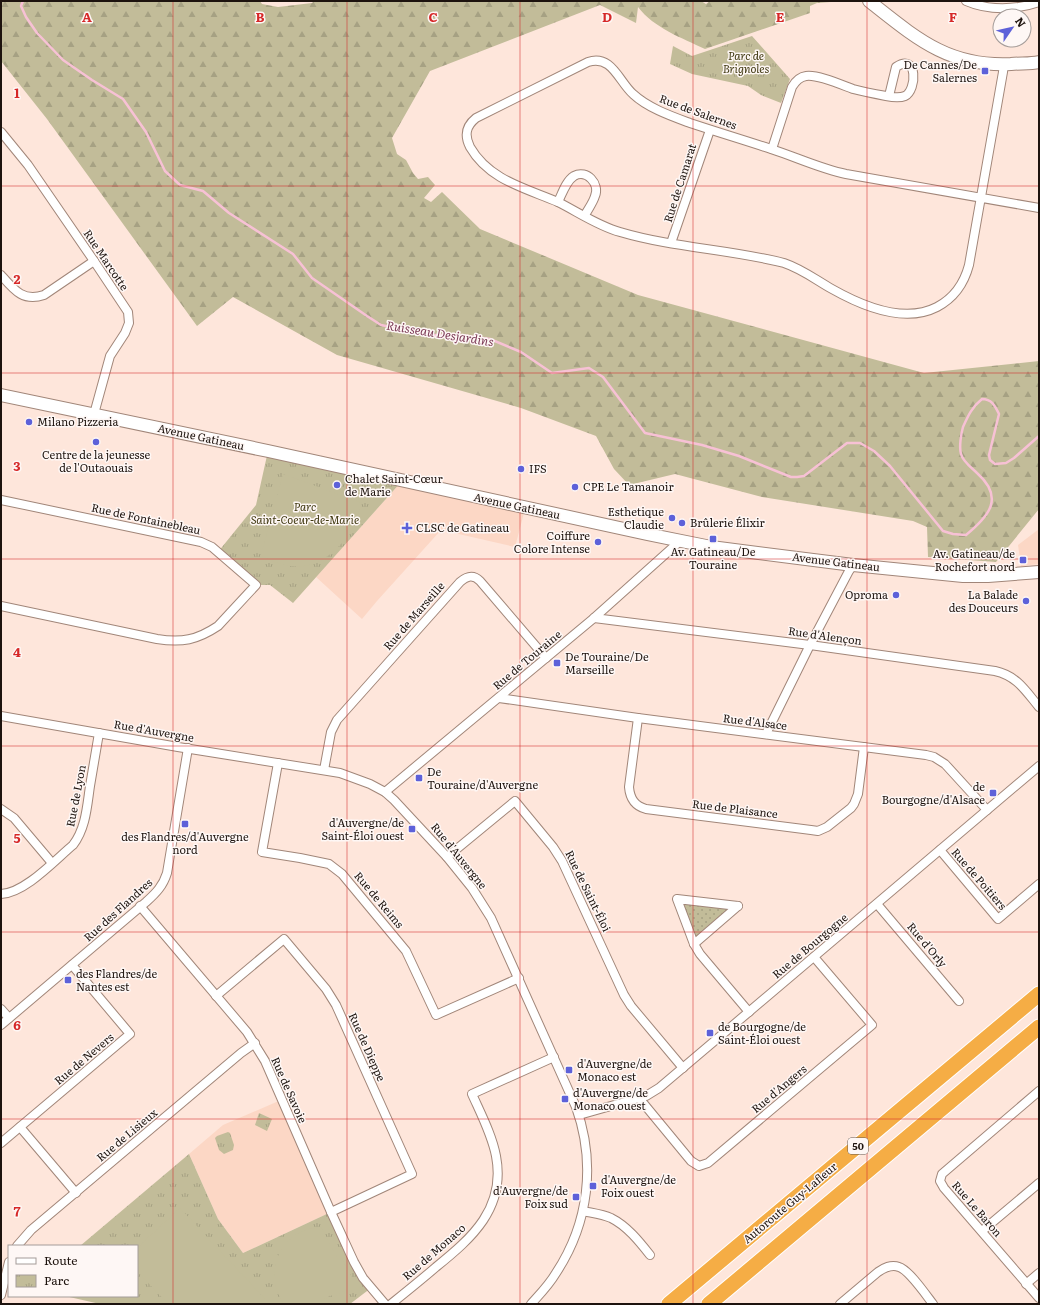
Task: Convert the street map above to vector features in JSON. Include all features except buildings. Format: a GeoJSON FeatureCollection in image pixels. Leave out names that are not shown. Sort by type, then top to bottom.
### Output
{"type":"FeatureCollection","features":[{"type":"Feature","properties":{"kind":"highway","name":"Autoroute Guy-Lafleur"},"geometry":{"type":"LineString","coordinates":[[669,1304],[1039,994]]}},
{"type":"Feature","properties":{"kind":"highway","name":"50"},"geometry":{"type":"LineString","coordinates":[[710,1304],[1039,1027]]}},
{"type":"Feature","properties":{"kind":"street"},"geometry":{"type":"LineString","coordinates":[[869,1],[916,37],[939,51],[968,61],[991,64],[1032,64],[1039,62]]}},
{"type":"Feature","properties":{"kind":"street"},"geometry":{"type":"LineString","coordinates":[[966,1],[981,6],[998,8],[1024,6],[1039,2]]}},
{"type":"Feature","properties":{"kind":"street","name":"Rue de Salernes"},"geometry":{"type":"LineString","coordinates":[[980,197],[832,172],[772,149],[710,130],[644,103],[627,87],[611,66],[598,60],[588,62],[476,118],[467,129],[467,139],[472,150],[482,163],[494,173],[510,183],[558,202],[619,232],[671,244],[784,263],[800,269],[838,292],[871,307],[895,312],[926,312],[943,304],[951,298],[961,286],[969,265],[1004,64]]}},
{"type":"Feature","properties":{"kind":"street"},"geometry":{"type":"LineString","coordinates":[[772,149],[792,87],[795,82],[803,76],[813,76],[854,89],[889,96]]}},
{"type":"Feature","properties":{"kind":"street","name":"Rue de Camarat"},"geometry":{"type":"LineString","coordinates":[[671,244],[710,130]]}},
{"type":"Feature","properties":{"kind":"street","name":"Rue Marcotte"},"geometry":{"type":"LineString","coordinates":[[1,132],[28,165],[128,312],[129,323],[108,363],[94,414]]}},
{"type":"Feature","properties":{"kind":"street"},"geometry":{"type":"LineString","coordinates":[[558,202],[571,179],[575,176],[584,174],[593,181],[596,191],[585,215]]}},
{"type":"Feature","properties":{"kind":"street"},"geometry":{"type":"LineString","coordinates":[[980,197],[1039,208]]}},
{"type":"Feature","properties":{"kind":"street"},"geometry":{"type":"LineString","coordinates":[[1,275],[16,292],[31,298],[38,297],[44,295],[94,261]]}},
{"type":"Feature","properties":{"kind":"street","name":"Avenue Gatineau"},"geometry":{"type":"LineString","coordinates":[[1,395],[680,541],[730,550],[853,565],[976,577],[1039,572]]}},
{"type":"Feature","properties":{"kind":"street","name":"Rue de Fontainebleau"},"geometry":{"type":"LineString","coordinates":[[1,500],[208,544],[256,585],[218,626],[194,638],[178,642],[157,639],[1,606]]}},
{"type":"Feature","properties":{"kind":"street","name":"Rue de Touraine"},"geometry":{"type":"LineString","coordinates":[[385,792],[594,618],[680,541]]}},
{"type":"Feature","properties":{"kind":"street"},"geometry":{"type":"LineString","coordinates":[[766,734],[810,645],[853,565]]}},
{"type":"Feature","properties":{"kind":"street","name":"Rue de Marseille"},"geometry":{"type":"LineString","coordinates":[[324,770],[331,732],[338,720],[463,578],[472,576],[480,581],[546,658]]}},
{"type":"Feature","properties":{"kind":"street","name":"Rue d'Alençon"},"geometry":{"type":"LineString","coordinates":[[594,618],[810,645],[1002,672],[1017,681],[1039,707]]}},
{"type":"Feature","properties":{"kind":"street","name":"Rue d'Alsace"},"geometry":{"type":"LineString","coordinates":[[499,698],[934,757],[951,769],[987,810]]}},
{"type":"Feature","properties":{"kind":"street","name":"Rue d'Auvergne"},"geometry":{"type":"LineString","coordinates":[[1,716],[340,773],[360,780],[385,792],[409,814],[472,888],[491,918],[579,1115],[585,1139],[588,1168],[587,1190],[583,1211],[575,1238],[563,1262],[548,1284],[531,1304]]}},
{"type":"Feature","properties":{"kind":"street","name":"Rue de Plaisance"},"geometry":{"type":"LineString","coordinates":[[638,718],[629,792],[636,805],[646,809],[818,831],[823,830],[851,808],[856,799],[864,747]]}},
{"type":"Feature","properties":{"kind":"street","name":"Rue de Lyon"},"geometry":{"type":"LineString","coordinates":[[1,894],[10,893],[24,886],[73,845],[80,834],[85,819],[99,733]]}},
{"type":"Feature","properties":{"kind":"street","name":"Rue des Flandres"},"geometry":{"type":"LineString","coordinates":[[1,1025],[161,887],[166,877],[188,748]]}},
{"type":"Feature","properties":{"kind":"street","name":"Rue de Reims"},"geometry":{"type":"LineString","coordinates":[[278,763],[262,852],[329,864],[342,874],[406,951],[436,1015],[519,978]]}},
{"type":"Feature","properties":{"kind":"street","name":"Rue de Bourgogne"},"geometry":{"type":"LineString","coordinates":[[579,1115],[646,1096],[659,1088],[1039,766]]}},
{"type":"Feature","properties":{"kind":"street","name":"Rue de Saint-Éloi"},"geometry":{"type":"LineString","coordinates":[[447,857],[515,801],[553,846],[562,861],[624,995],[631,1006],[683,1068]]}},
{"type":"Feature","properties":{"kind":"street"},"geometry":{"type":"LineString","coordinates":[[1,809],[14,818],[52,863]]}},
{"type":"Feature","properties":{"kind":"street","name":"Rue de Poitiers"},"geometry":{"type":"LineString","coordinates":[[940,850],[998,919],[1039,884]]}},
{"type":"Feature","properties":{"kind":"street"},"geometry":{"type":"LineString","coordinates":[[694,944],[738,906],[677,899],[694,944],[700,954],[749,1012]]}},
{"type":"Feature","properties":{"kind":"street","name":"Rue d'Orly"},"geometry":{"type":"LineString","coordinates":[[877,904],[959,1001]]}},
{"type":"Feature","properties":{"kind":"street","name":"Rue de Savoie"},"geometry":{"type":"LineString","coordinates":[[140,906],[247,1032],[255,1044],[265,1061],[331,1212],[359,1271],[385,1304]]}},
{"type":"Feature","properties":{"kind":"street","name":"Rue de Dieppe"},"geometry":{"type":"LineString","coordinates":[[216,996],[284,939],[326,989],[336,1004],[412,1174],[331,1212]]}},
{"type":"Feature","properties":{"kind":"street","name":"Rue d'Angers"},"geometry":{"type":"LineString","coordinates":[[639,1098],[691,1161],[699,1166],[708,1163],[872,1025],[814,957]]}},
{"type":"Feature","properties":{"kind":"street","name":"Rue de Nevers"},"geometry":{"type":"LineString","coordinates":[[1,1144],[130,1034],[72,965]]}},
{"type":"Feature","properties":{"kind":"street"},"geometry":{"type":"LineString","coordinates":[[1,1009],[9,1018]]}},
{"type":"Feature","properties":{"kind":"street","name":"Rue de Lisieux"},"geometry":{"type":"LineString","coordinates":[[18,1245],[32,1230],[241,1054],[255,1044]]}},
{"type":"Feature","properties":{"kind":"street","name":"Rue de Monaco"},"geometry":{"type":"LineString","coordinates":[[391,1304],[465,1242],[481,1224],[491,1206],[497,1183],[498,1166],[489,1132],[472,1094],[554,1057]]}},
{"type":"Feature","properties":{"kind":"street","name":"Rue Le Baron"},"geometry":{"type":"LineString","coordinates":[[1039,1091],[948,1168],[940,1177],[941,1185],[1039,1298]]}},
{"type":"Feature","properties":{"kind":"street"},"geometry":{"type":"LineString","coordinates":[[20,1127],[76,1193]]}},
{"type":"Feature","properties":{"kind":"street"},"geometry":{"type":"LineString","coordinates":[[982,1231],[1039,1183]]}},
{"type":"Feature","properties":{"kind":"street"},"geometry":{"type":"LineString","coordinates":[[583,1211],[606,1217],[618,1223],[633,1234],[650,1254]]}},
{"type":"Feature","properties":{"kind":"street"},"geometry":{"type":"LineString","coordinates":[[1,1295],[8,1266]]}},
{"type":"Feature","properties":{"kind":"street"},"geometry":{"type":"LineString","coordinates":[[840,1304],[878,1272],[884,1268],[894,1266],[900,1267],[908,1274],[933,1304]]}},
{"type":"Feature","properties":{"kind":"street"},"geometry":{"type":"LineString","coordinates":[[1026,1284],[1039,1273]]}},
{"type":"Feature","properties":{"kind":"shaded area"},"geometry":{"type":"Polygon","coordinates":[[[402,481],[466,501],[524,513],[515,547],[441,530],[362,619],[316,577],[402,481]]]}},
{"type":"Feature","properties":{"kind":"shaded area"},"geometry":{"type":"Polygon","coordinates":[[[1039,529],[1039,564],[1021,566],[1018,545],[1039,529]]]}},
{"type":"Feature","properties":{"kind":"shaded area"},"geometry":{"type":"Polygon","coordinates":[[[281,1100],[331,1212],[243,1253],[218,1219],[189,1154],[223,1125],[281,1100]]]}},
{"type":"Feature","properties":{"kind":"green space"},"geometry":{"type":"Polygon","coordinates":[[[1,1],[260,1],[262,4],[278,7],[312,3],[314,1],[701,1],[706,4],[710,1],[845,1],[817,3],[810,6],[810,13],[705,49],[660,27],[638,7],[636,23],[600,5],[430,71],[392,138],[397,154],[406,160],[418,179],[428,177],[435,185],[424,198],[431,202],[442,192],[480,229],[638,295],[924,373],[1039,361],[1039,509],[996,562],[928,557],[927,527],[913,521],[762,497],[675,474],[629,485],[614,469],[596,436],[521,408],[337,355],[233,297],[197,326],[47,119],[1,61],[1,1]]]}},
{"type":"Feature","properties":{"kind":"green space","name":"Parc de Brignoles"},"geometry":{"type":"Polygon","coordinates":[[[752,36],[790,79],[781,103],[761,95],[748,86],[692,74],[670,64],[673,46],[692,56],[752,36]]]}},
{"type":"Feature","properties":{"kind":"green space","name":"Parc Saint-Coeur-de-Marie"},"geometry":{"type":"Polygon","coordinates":[[[268,451],[402,481],[293,603],[270,585],[256,585],[218,552],[256,505],[268,451]]]}},
{"type":"Feature","properties":{"kind":"green space"},"geometry":{"type":"Polygon","coordinates":[[[283,474],[362,503],[353,528],[347,538],[330,554],[312,564],[292,566],[271,561],[261,555],[283,474]]]}},
{"type":"Feature","properties":{"kind":"green space"},"geometry":{"type":"Polygon","coordinates":[[[677,899],[738,906],[694,944],[677,899]]]}},
{"type":"Feature","properties":{"kind":"green space"},"geometry":{"type":"Polygon","coordinates":[[[259,1113],[272,1119],[267,1131],[255,1125],[259,1113]]]}},
{"type":"Feature","properties":{"kind":"green space"},"geometry":{"type":"Polygon","coordinates":[[[228,1132],[230,1133],[234,1145],[233,1150],[224,1154],[219,1150],[215,1138],[228,1132]]]}},
{"type":"Feature","properties":{"kind":"green space"},"geometry":{"type":"Polygon","coordinates":[[[189,1154],[218,1219],[243,1253],[331,1212],[371,1288],[350,1304],[100,1304],[69,1297],[138,1297],[138,1245],[81,1245],[189,1154]]]}},
{"type":"Feature","properties":{"kind":"green space"},"geometry":{"type":"Polygon","coordinates":[[[180,1208],[265,1299],[260,1304],[168,1304],[138,1272],[138,1247],[180,1208]]]}},
{"type":"Feature","properties":{"kind":"green space"},"geometry":{"type":"Polygon","coordinates":[[[321,1227],[339,1261],[342,1259],[352,1277],[349,1287],[333,1298],[331,1295],[317,1304],[284,1304],[278,1294],[274,1272],[280,1251],[295,1235],[308,1229],[321,1227]]]}},
{"type":"Feature","properties":{"kind":"waterway","name":"Ruisseau Desjardins"},"geometry":{"type":"LineString","coordinates":[[23,1],[21,6],[26,17],[37,33],[63,60],[123,99],[146,132],[165,171],[180,185],[203,191],[229,213],[293,254],[312,278],[381,325],[434,335],[461,335],[490,339],[521,352],[552,373],[589,368],[603,377],[645,433],[702,445],[739,456],[791,477],[804,476],[847,443],[860,443],[874,451],[890,466],[943,531],[953,534],[966,535],[981,521],[991,506],[992,499],[986,482],[968,465],[962,457],[960,451],[960,440],[963,427],[973,408],[982,399],[985,399],[991,402],[999,414],[989,455],[990,460],[995,464],[1006,463],[1014,458],[1039,436]]}},
{"type":"Feature","properties":{"kind":"place","name":"De Cannes/De Salernes"},"geometry":{"type":"Point","coordinates":[985,71]}},
{"type":"Feature","properties":{"kind":"place","name":"Milano Pizzeria"},"geometry":{"type":"Point","coordinates":[29,422]}},
{"type":"Feature","properties":{"kind":"place","name":"Centre de la jeunesse de l'Outaouais"},"geometry":{"type":"Point","coordinates":[96,442]}},
{"type":"Feature","properties":{"kind":"place","name":"IFS"},"geometry":{"type":"Point","coordinates":[521,469]}},
{"type":"Feature","properties":{"kind":"place","name":"Chalet Saint-Cœur de Marie"},"geometry":{"type":"Point","coordinates":[337,485]}},
{"type":"Feature","properties":{"kind":"place","name":"CPE Le Tamanoir"},"geometry":{"type":"Point","coordinates":[575,487]}},
{"type":"Feature","properties":{"kind":"place","name":"Esthetique Claudie"},"geometry":{"type":"Point","coordinates":[672,518]}},
{"type":"Feature","properties":{"kind":"place","name":"Brûlerie Élixir"},"geometry":{"type":"Point","coordinates":[682,523]}},
{"type":"Feature","properties":{"kind":"place","name":"CLSC de Gatineau"},"geometry":{"type":"Point","coordinates":[407,528]}},
{"type":"Feature","properties":{"kind":"place","name":"Av. Gatineau/De Touraine"},"geometry":{"type":"Point","coordinates":[713,539]}},
{"type":"Feature","properties":{"kind":"place","name":"Coiffure Colore Intense"},"geometry":{"type":"Point","coordinates":[598,542]}},
{"type":"Feature","properties":{"kind":"place","name":"Av. Gatineau/de Rochefort nord"},"geometry":{"type":"Point","coordinates":[1023,560]}},
{"type":"Feature","properties":{"kind":"place","name":"Oproma"},"geometry":{"type":"Point","coordinates":[896,595]}},
{"type":"Feature","properties":{"kind":"place","name":"La Balade des Douceurs"},"geometry":{"type":"Point","coordinates":[1026,601]}},
{"type":"Feature","properties":{"kind":"place","name":"De Touraine/De Marseille"},"geometry":{"type":"Point","coordinates":[557,663]}},
{"type":"Feature","properties":{"kind":"place","name":"De Touraine/d'Auvergne"},"geometry":{"type":"Point","coordinates":[419,778]}},
{"type":"Feature","properties":{"kind":"place","name":"de Bourgogne/d'Alsace"},"geometry":{"type":"Point","coordinates":[993,793]}},
{"type":"Feature","properties":{"kind":"place","name":"des Flandres/d'Auvergne nord"},"geometry":{"type":"Point","coordinates":[185,824]}},
{"type":"Feature","properties":{"kind":"place","name":"d'Auvergne/de Saint-Éloi ouest"},"geometry":{"type":"Point","coordinates":[412,829]}},
{"type":"Feature","properties":{"kind":"place","name":"des Flandres/de Nantes est"},"geometry":{"type":"Point","coordinates":[68,980]}},
{"type":"Feature","properties":{"kind":"place","name":"de Bourgogne/de Saint-Éloi ouest"},"geometry":{"type":"Point","coordinates":[710,1033]}},
{"type":"Feature","properties":{"kind":"place","name":"d'Auvergne/de Monaco est"},"geometry":{"type":"Point","coordinates":[569,1070]}},
{"type":"Feature","properties":{"kind":"place","name":"d'Auvergne/de Monaco ouest"},"geometry":{"type":"Point","coordinates":[565,1099]}},
{"type":"Feature","properties":{"kind":"place","name":"d'Auvergne/de Foix ouest"},"geometry":{"type":"Point","coordinates":[593,1186]}},
{"type":"Feature","properties":{"kind":"place","name":"d'Auvergne/de Foix sud"},"geometry":{"type":"Point","coordinates":[576,1197]}}]}
